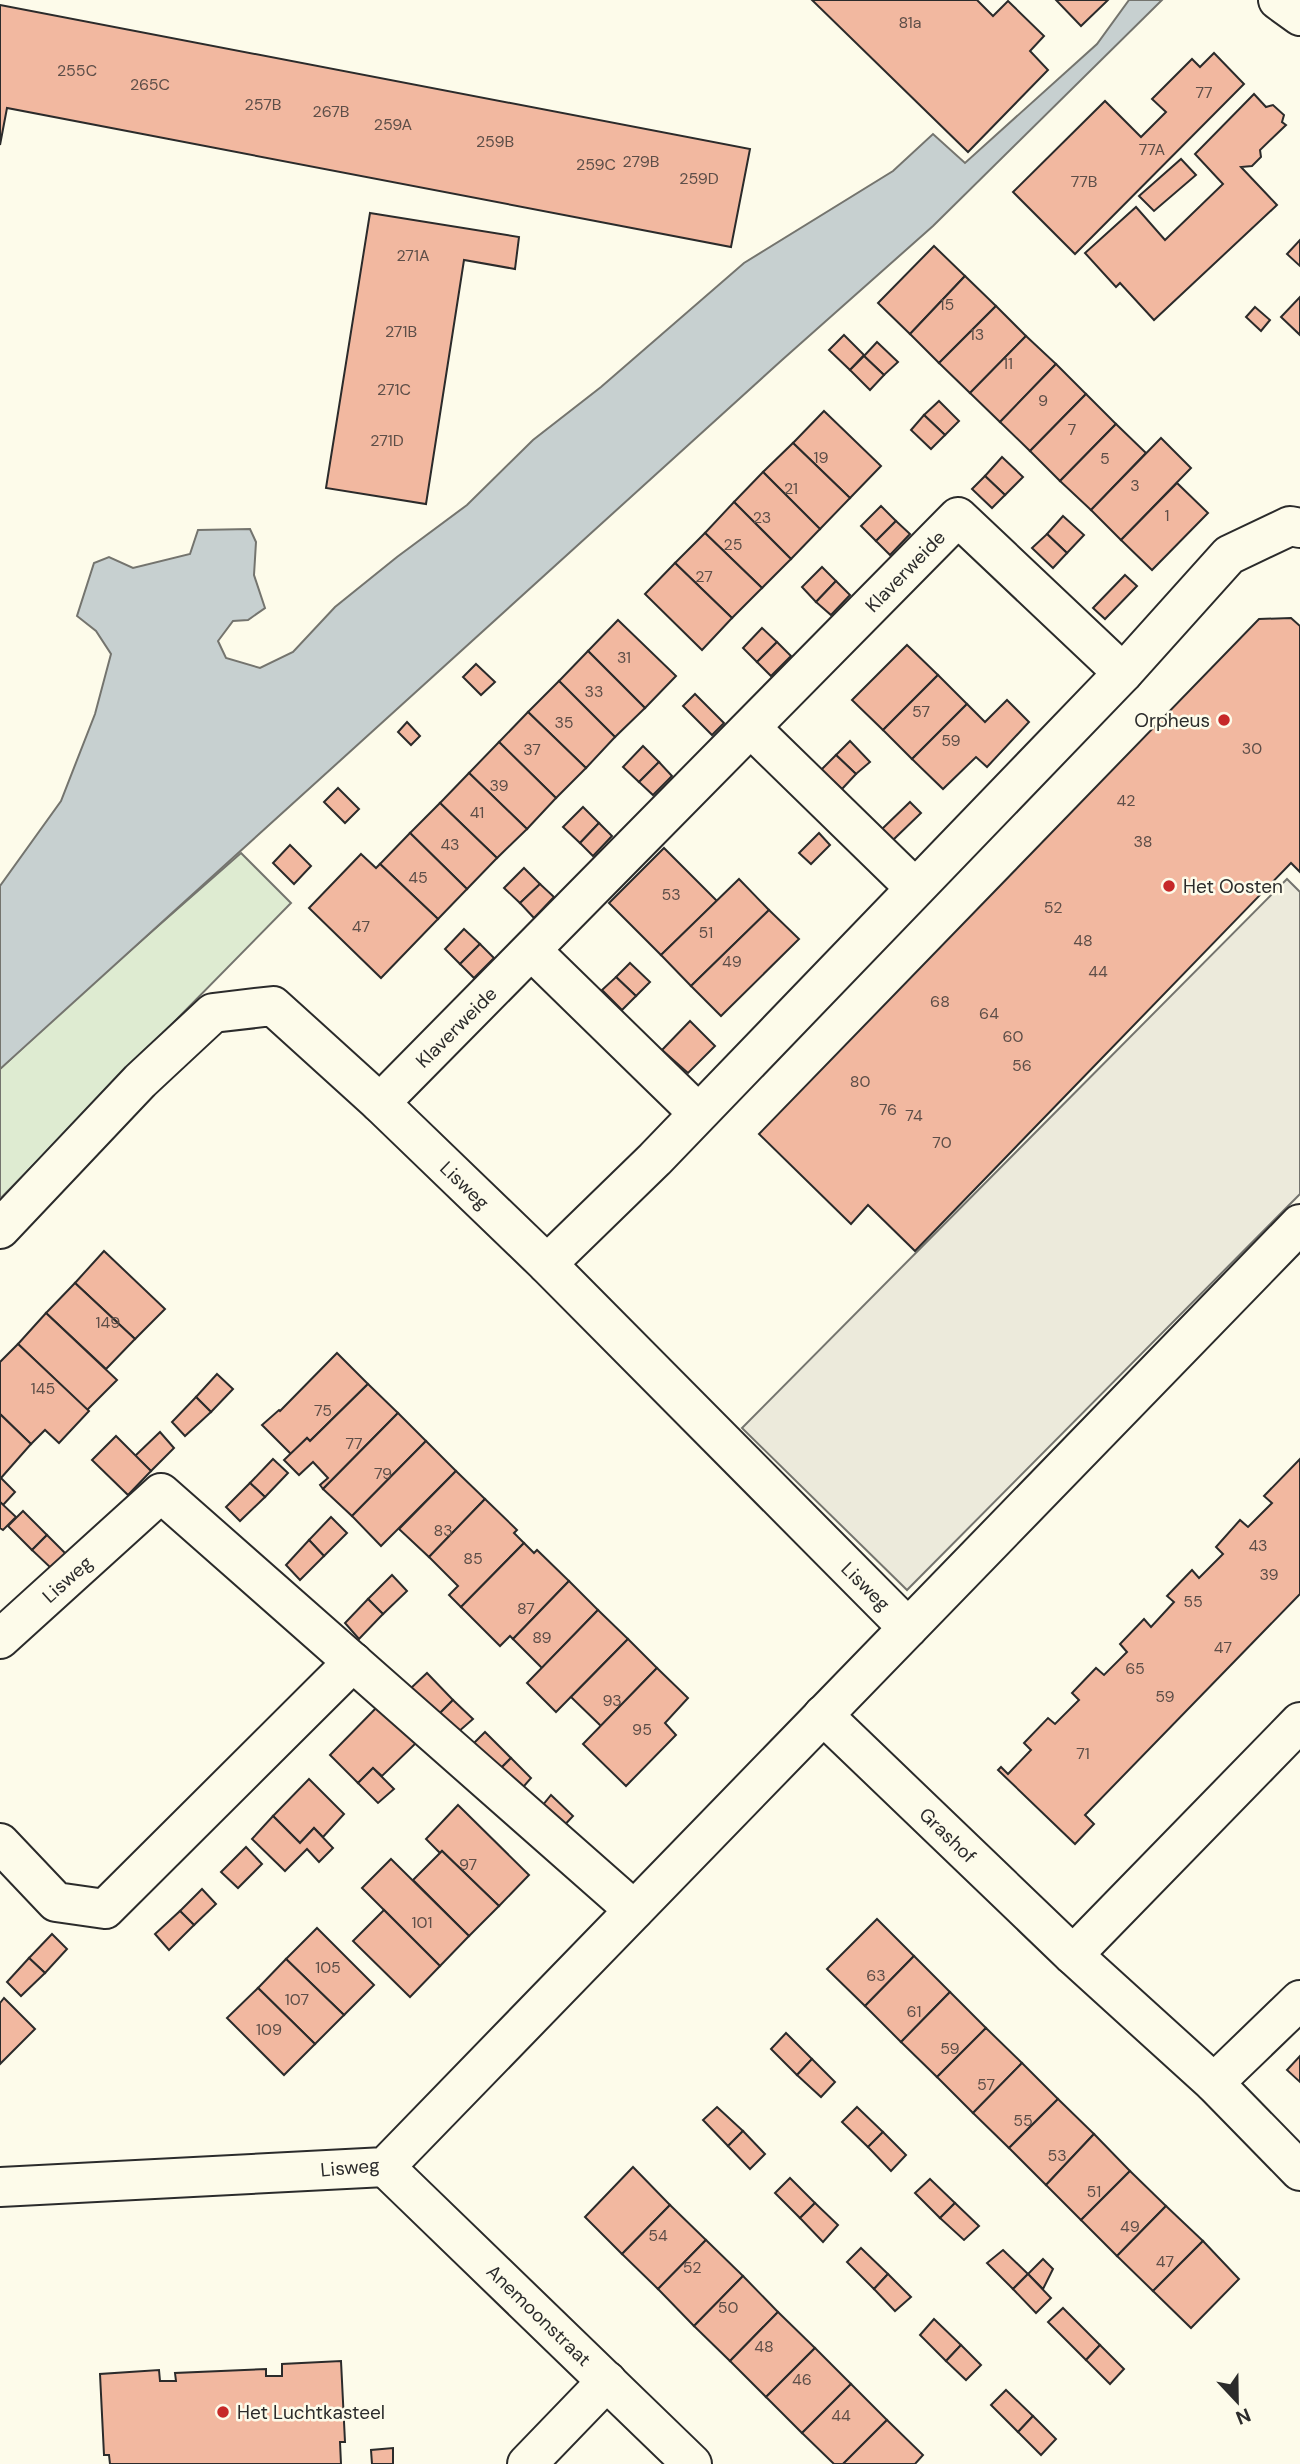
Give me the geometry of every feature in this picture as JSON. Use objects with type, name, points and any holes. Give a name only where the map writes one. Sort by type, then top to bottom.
[{"type":"street","points":[[1278,0],[1300,16]]},
{"type":"street","name":"Klaverweide","points":[[380,1103],[958,517],[1123,673]]},
{"type":"street","points":[[547,1264],[655,1159],[1123,673],[1229,555],[1290,526],[1300,528]]},
{"type":"street","points":[[751,728],[915,888]]},
{"type":"street","points":[[532,951],[698,1113]]},
{"type":"street","name":"Lisweg","points":[[0,1229],[140,1081],[214,1013],[273,1006],[380,1103],[547,1264],[908,1628]]},
{"type":"street","name":"Lisweg","points":[[0,2187],[385,2166],[1300,1224]]},
{"type":"street","name":"Lisweg","points":[[0,1639],[161,1493],[634,1910]]},
{"type":"street","points":[[0,1843],[56,1902],[105,1909],[353,1662]]},
{"type":"street","name":"Grashof","points":[[823,1715],[1073,1955],[1214,2083],[1300,2171]]},
{"type":"street","points":[[1073,1955],[1300,1722]]},
{"type":"street","points":[[1214,2083],[1300,2000]]},
{"type":"street","name":"Anemoonstraat","points":[[385,2166],[692,2464]]},
{"type":"street","points":[[527,2464],[607,2381]]},
{"type":"green space","points":[[241,853],[291,903],[0,1199],[0,1069]]},
{"type":"shaded area","points":[[1129,0],[1162,0],[933,226],[0,1069],[0,886],[61,801],[95,714],[111,654],[96,631],[77,616],[94,563],[109,557],[133,568],[190,554],[198,530],[250,529],[256,542],[254,575],[265,608],[248,620],[233,621],[218,641],[226,658],[260,668],[293,652],[335,607],[467,505],[533,440],[601,387],[744,263],[893,171],[933,134],[965,163],[1097,44]]},
{"type":"shaded area","points":[[1287,879],[1300,892],[1300,1194],[907,1590],[742,1428]]},
{"type":"building","points":[[812,0],[977,0],[993,16],[1008,1],[1044,36],[1030,51],[1048,70],[968,152]]},
{"type":"building","points":[[1056,0],[1108,0],[1081,26]]},
{"type":"building","points":[[0,5],[750,149],[731,247],[7,108],[0,145]]},
{"type":"building","points":[[1214,53],[1244,84],[1075,254],[1013,192],[1105,101],[1141,137],[1166,112],[1152,99],[1192,59],[1200,67]]},
{"type":"building","points":[[1254,94],[1266,107],[1273,105],[1284,115],[1282,122],[1286,125],[1260,150],[1261,157],[1252,166],[1241,167],[1277,205],[1154,320],[1120,283],[1116,287],[1085,253],[1136,207],[1165,240],[1223,184],[1195,154]]},
{"type":"building","points":[[1181,159],[1196,175],[1154,211],[1139,196]]},
{"type":"building","points":[[370,213],[519,237],[515,269],[464,260],[426,504],[326,488]]},
{"type":"building","points":[[1300,240],[1300,266],[1287,254]]},
{"type":"building","points":[[934,246],[965,276],[910,334],[878,303]]},
{"type":"building","points":[[965,276],[996,306],[939,363],[910,334]]},
{"type":"building","points":[[1300,297],[1300,335],[1281,317]]},
{"type":"building","points":[[996,306],[1026,336],[970,393],[939,363]]},
{"type":"building","points":[[1255,307],[1270,320],[1261,331],[1246,317]]},
{"type":"building","points":[[844,335],[864,355],[850,370],[829,350]]},
{"type":"building","points":[[1026,336],[1056,364],[1000,422],[970,393]]},
{"type":"building","points":[[877,342],[898,362],[884,375],[864,356]]},
{"type":"building","points":[[864,356],[884,375],[870,390],[850,370]]},
{"type":"building","points":[[1056,364],[1086,394],[1030,451],[1000,422]]},
{"type":"building","points":[[1086,394],[1116,424],[1060,481],[1030,451]]},
{"type":"building","points":[[939,401],[959,421],[945,435],[924,415]]},
{"type":"building","points":[[824,411],[881,466],[850,498],[793,443]]},
{"type":"building","points":[[924,415],[945,435],[931,449],[911,430]]},
{"type":"building","points":[[1116,424],[1146,453],[1091,510],[1060,481]]},
{"type":"building","points":[[1161,438],[1191,468],[1121,540],[1091,510]]},
{"type":"building","points":[[793,443],[850,498],[820,529],[763,472]]},
{"type":"building","points":[[1002,457],[1023,477],[1005,495],[985,476]]},
{"type":"building","points":[[763,472],[820,529],[791,559],[734,502]]},
{"type":"building","points":[[985,476],[1005,495],[992,508],[972,489]]},
{"type":"building","points":[[1177,483],[1208,513],[1152,570],[1121,540]]},
{"type":"building","points":[[734,502],[791,559],[762,588],[705,533]]},
{"type":"building","points":[[881,506],[896,521],[876,541],[861,526]]},
{"type":"building","points":[[1063,516],[1084,535],[1067,553],[1047,534]]},
{"type":"building","points":[[896,521],[910,534],[890,555],[876,541]]},
{"type":"building","points":[[705,533],[762,588],[732,618],[675,563]]},
{"type":"building","points":[[1047,534],[1067,553],[1053,568],[1032,548]]},
{"type":"building","points":[[675,563],[732,618],[702,650],[645,594]]},
{"type":"building","points":[[822,567],[836,581],[816,602],[802,587]]},
{"type":"building","points":[[1125,575],[1137,586],[1105,619],[1093,608]]},
{"type":"building","points":[[836,581],[850,595],[831,615],[816,602]]},
{"type":"building","points":[[1291,618],[1300,626],[1300,872],[1291,863],[915,1251],[868,1205],[851,1224],[759,1134],[1259,619]]},
{"type":"building","points":[[618,620],[676,676],[645,708],[588,651]]},
{"type":"building","points":[[762,628],[777,642],[757,662],[743,648]]},
{"type":"building","points":[[777,642],[791,656],[771,676],[757,662]]},
{"type":"building","points":[[907,645],[938,675],[883,730],[852,700]]},
{"type":"building","points":[[588,651],[645,708],[615,737],[559,681]]},
{"type":"building","points":[[476,664],[495,682],[481,695],[463,677]]},
{"type":"building","points":[[938,675],[967,704],[912,759],[883,730]]},
{"type":"building","points":[[559,681],[615,737],[586,768],[528,712]]},
{"type":"building","points":[[695,694],[724,723],[712,735],[683,706]]},
{"type":"building","points":[[1007,700],[1029,722],[987,767],[976,757],[943,789],[912,759],[967,704],[985,722]]},
{"type":"building","points":[[528,712],[586,768],[556,798],[499,742]]},
{"type":"building","points":[[407,722],[420,736],[411,745],[398,732]]},
{"type":"building","points":[[850,741],[870,762],[856,774],[836,755]]},
{"type":"building","points":[[499,742],[556,798],[527,829],[469,773]]},
{"type":"building","points":[[643,746],[659,762],[639,782],[623,767]]},
{"type":"building","points":[[836,755],[856,774],[842,789],[821,770]]},
{"type":"building","points":[[659,762],[672,776],[653,795],[639,782]]},
{"type":"building","points":[[469,773],[527,829],[497,858],[440,803]]},
{"type":"building","points":[[338,788],[359,809],[345,823],[324,802]]},
{"type":"building","points":[[910,802],[921,813],[893,840],[882,829]]},
{"type":"building","points":[[440,803],[497,858],[467,889],[410,833]]},
{"type":"building","points":[[583,807],[599,823],[580,843],[563,827]]},
{"type":"building","points":[[599,823],[612,836],[593,856],[580,843]]},
{"type":"building","points":[[410,833],[467,889],[438,919],[380,864]]},
{"type":"building","points":[[819,833],[830,845],[811,864],[799,853]]},
{"type":"building","points":[[290,845],[311,866],[294,884],[273,863]]},
{"type":"building","points":[[664,848],[717,901],[661,955],[609,903]]},
{"type":"building","points":[[361,854],[376,868],[380,864],[438,919],[381,978],[309,908]]},
{"type":"building","points":[[524,868],[540,884],[520,903],[504,888]]},
{"type":"building","points":[[739,879],[769,910],[691,986],[661,955]]},
{"type":"building","points":[[540,884],[554,897],[534,918],[520,903]]},
{"type":"building","points":[[769,910],[799,939],[721,1016],[691,986]]},
{"type":"building","points":[[464,929],[480,944],[460,964],[445,949]]},
{"type":"building","points":[[480,944],[494,958],[474,978],[460,964]]},
{"type":"building","points":[[630,963],[650,982],[636,996],[616,977]]},
{"type":"building","points":[[616,977],[636,996],[622,1010],[602,990]]},
{"type":"building","points":[[690,1021],[715,1046],[688,1073],[662,1050]]},
{"type":"building","points":[[104,1251],[165,1309],[135,1339],[75,1283]]},
{"type":"building","points":[[75,1283],[135,1339],[106,1369],[46,1313]]},
{"type":"building","points":[[46,1313],[117,1380],[87,1410],[18,1344]]},
{"type":"building","points":[[18,1344],[89,1411],[59,1443],[45,1430],[31,1444],[0,1414],[0,1362]]},
{"type":"building","points":[[337,1353],[368,1384],[310,1441],[307,1438],[291,1454],[262,1425],[280,1411]]},
{"type":"building","points":[[217,1374],[233,1389],[211,1412],[196,1397]]},
{"type":"building","points":[[368,1384],[398,1413],[323,1489],[320,1485],[328,1478],[313,1462],[299,1475],[284,1460],[307,1438],[310,1441]]},
{"type":"building","points":[[196,1397],[211,1412],[185,1436],[172,1422]]},
{"type":"building","points":[[398,1413],[426,1441],[352,1516],[323,1489]]},
{"type":"building","points":[[0,1414],[31,1444],[1,1478],[15,1492],[3,1505],[0,1502]]},
{"type":"building","points":[[160,1432],[174,1448],[151,1471],[135,1456]]},
{"type":"building","points":[[116,1436],[151,1471],[128,1495],[92,1460]]},
{"type":"building","points":[[426,1441],[456,1471],[381,1546],[352,1516]]},
{"type":"building","points":[[273,1459],[288,1473],[265,1497],[250,1483]]},
{"type":"building","points":[[1300,1459],[1300,1594],[1085,1815],[1094,1824],[1075,1844],[998,1770],[1001,1767],[1008,1774],[1031,1750],[1024,1743],[1048,1718],[1055,1724],[1079,1700],[1072,1693],[1096,1668],[1104,1675],[1127,1652],[1120,1644],[1144,1619],[1151,1627],[1174,1602],[1167,1596],[1192,1570],[1199,1578],[1223,1554],[1216,1547],[1240,1520],[1248,1527],[1272,1503],[1264,1496]]},
{"type":"building","points":[[456,1471],[485,1499],[429,1557],[399,1529]]},
{"type":"building","points":[[250,1483],[265,1497],[240,1521],[226,1507]]},
{"type":"building","points":[[485,1499],[517,1530],[514,1533],[524,1543],[461,1607],[449,1595],[458,1586],[429,1557]]},
{"type":"building","points":[[0,1502],[16,1517],[3,1530],[0,1528]]},
{"type":"building","points":[[23,1511],[47,1535],[32,1550],[8,1526]]},
{"type":"building","points":[[331,1517],[347,1533],[324,1556],[309,1540]]},
{"type":"building","points":[[47,1535],[68,1556],[53,1570],[32,1550]]},
{"type":"building","points":[[309,1540],[324,1556],[300,1580],[286,1565]]},
{"type":"building","points":[[524,1543],[534,1553],[537,1550],[569,1581],[513,1639],[510,1636],[500,1646],[461,1607]]},
{"type":"building","points":[[392,1575],[407,1591],[383,1614],[368,1599]]},
{"type":"building","points":[[569,1581],[598,1610],[542,1668],[513,1639]]},
{"type":"building","points":[[368,1599],[383,1614],[359,1639],[345,1623]]},
{"type":"building","points":[[598,1610],[628,1639],[556,1712],[527,1683]]},
{"type":"building","points":[[628,1639],[657,1668],[601,1726],[571,1697]]},
{"type":"building","points":[[657,1668],[688,1698],[665,1723],[676,1735],[626,1786],[583,1744]]},
{"type":"building","points":[[427,1673],[453,1700],[438,1715],[411,1688]]},
{"type":"building","points":[[453,1700],[473,1719],[457,1733],[438,1715]]},
{"type":"building","points":[[380,1704],[417,1742],[382,1776],[373,1768],[358,1783],[330,1755]]},
{"type":"building","points":[[485,1732],[511,1758],[497,1772],[471,1746]]},
{"type":"building","points":[[511,1758],[531,1778],[518,1793],[497,1772]]},
{"type":"building","points":[[373,1768],[394,1789],[378,1803],[358,1783]]},
{"type":"building","points":[[309,1779],[344,1814],[323,1837],[314,1828],[300,1843],[273,1816]]},
{"type":"building","points":[[551,1795],[573,1816],[560,1830],[539,1810]]},
{"type":"building","points":[[458,1805],[529,1875],[499,1906],[426,1839]]},
{"type":"building","points":[[273,1816],[300,1843],[314,1828],[333,1848],[319,1862],[307,1849],[285,1871],[252,1839]]},
{"type":"building","points":[[246,1847],[262,1864],[238,1888],[221,1872]]},
{"type":"building","points":[[442,1851],[499,1906],[469,1936],[413,1880]]},
{"type":"building","points":[[391,1859],[469,1936],[440,1966],[362,1888]]},
{"type":"building","points":[[202,1889],[216,1904],[194,1925],[180,1911]]},
{"type":"building","points":[[384,1910],[440,1966],[410,1997],[353,1941]]},
{"type":"building","points":[[180,1911],[194,1925],[169,1950],[155,1934]]},
{"type":"building","points":[[877,1919],[914,1956],[865,2006],[827,1969]]},
{"type":"building","points":[[317,1928],[374,1985],[344,2015],[286,1959]]},
{"type":"building","points":[[52,1934],[67,1949],[45,1973],[29,1958]]},
{"type":"building","points":[[914,1956],[950,1992],[901,2042],[865,2006]]},
{"type":"building","points":[[29,1958],[45,1973],[21,1996],[7,1982]]},
{"type":"building","points":[[286,1959],[344,2015],[315,2044],[258,1988]]},
{"type":"building","points":[[258,1988],[315,2044],[284,2075],[227,2018]]},
{"type":"building","points":[[950,1992],[986,2028],[937,2077],[901,2042]]},
{"type":"building","points":[[4,1998],[35,2029],[0,2064],[0,2003]]},
{"type":"building","points":[[986,2028],[1022,2063],[973,2113],[937,2077]]},
{"type":"building","points":[[786,2033],[812,2059],[797,2075],[771,2049]]},
{"type":"building","points":[[1300,2056],[1300,2082],[1287,2070]]},
{"type":"building","points":[[812,2059],[835,2082],[821,2097],[797,2075]]},
{"type":"building","points":[[1022,2063],[1058,2099],[1009,2148],[973,2113]]},
{"type":"building","points":[[1058,2099],[1094,2134],[1046,2185],[1009,2148]]},
{"type":"building","points":[[717,2107],[743,2131],[728,2146],[703,2120]]},
{"type":"building","points":[[857,2107],[883,2132],[868,2147],[842,2122]]},
{"type":"building","points":[[743,2131],[765,2154],[750,2169],[728,2146]]},
{"type":"building","points":[[883,2132],[906,2155],[891,2171],[868,2147]]},
{"type":"building","points":[[1094,2134],[1130,2171],[1081,2220],[1046,2185]]},
{"type":"building","points":[[633,2167],[670,2205],[622,2254],[585,2217]]},
{"type":"building","points":[[1130,2171],[1166,2206],[1117,2256],[1081,2220]]},
{"type":"building","points":[[790,2178],[815,2203],[800,2218],[775,2193]]},
{"type":"building","points":[[930,2179],[955,2203],[940,2218],[915,2193]]},
{"type":"building","points":[[815,2203],[838,2225],[823,2242],[800,2218]]},
{"type":"building","points":[[955,2203],[979,2226],[964,2240],[940,2218]]},
{"type":"building","points":[[670,2205],[706,2240],[658,2289],[622,2254]]},
{"type":"building","points":[[1166,2206],[1203,2241],[1153,2291],[1117,2256]]},
{"type":"building","points":[[706,2240],[743,2276],[694,2326],[658,2289]]},
{"type":"building","points":[[1203,2241],[1239,2279],[1191,2328],[1153,2291]]},
{"type":"building","points":[[861,2248],[888,2274],[874,2289],[847,2262]]},
{"type":"building","points":[[1003,2250],[1028,2274],[1013,2289],[987,2263]]},
{"type":"building","points":[[1043,2259],[1053,2269],[1043,2289],[1028,2274]]},
{"type":"building","points":[[888,2274],[911,2297],[895,2311],[874,2289]]},
{"type":"building","points":[[1028,2274],[1051,2298],[1036,2313],[1013,2289]]},
{"type":"building","points":[[743,2276],[778,2312],[730,2361],[694,2326]]},
{"type":"building","points":[[1063,2308],[1100,2345],[1086,2360],[1048,2322]]},
{"type":"building","points":[[778,2312],[815,2348],[766,2397],[730,2361]]},
{"type":"building","points":[[934,2319],[961,2345],[946,2361],[920,2335]]},
{"type":"building","points":[[961,2345],[981,2365],[966,2380],[946,2361]]},
{"type":"building","points":[[1100,2345],[1124,2369],[1110,2384],[1086,2360]]},
{"type":"building","points":[[815,2348],[851,2384],[802,2433],[766,2397]]},
{"type":"building","name":"Het Luchtkasteel","points":[[341,2361],[345,2442],[340,2442],[341,2464],[110,2464],[109,2455],[104,2455],[100,2374],[159,2370],[160,2381],[176,2381],[175,2373],[266,2369],[266,2376],[282,2376],[282,2364]]},
{"type":"building","points":[[851,2384],[887,2420],[843,2464],[834,2464],[802,2433]]},
{"type":"building","points":[[1006,2390],[1033,2416],[1018,2432],[991,2405]]},
{"type":"building","points":[[1033,2416],[1056,2439],[1041,2455],[1018,2432]]},
{"type":"building","points":[[887,2420],[923,2455],[915,2464],[843,2464]]},
{"type":"building","points":[[393,2448],[393,2464],[372,2464],[371,2450]]},
{"type":"place","name":"Orpheus","points":[[1224,720]]},
{"type":"place","name":"Het Oosten","points":[[1169,886]]},
{"type":"place","name":"Het Luchtkasteel","points":[[223,2412]]}]
